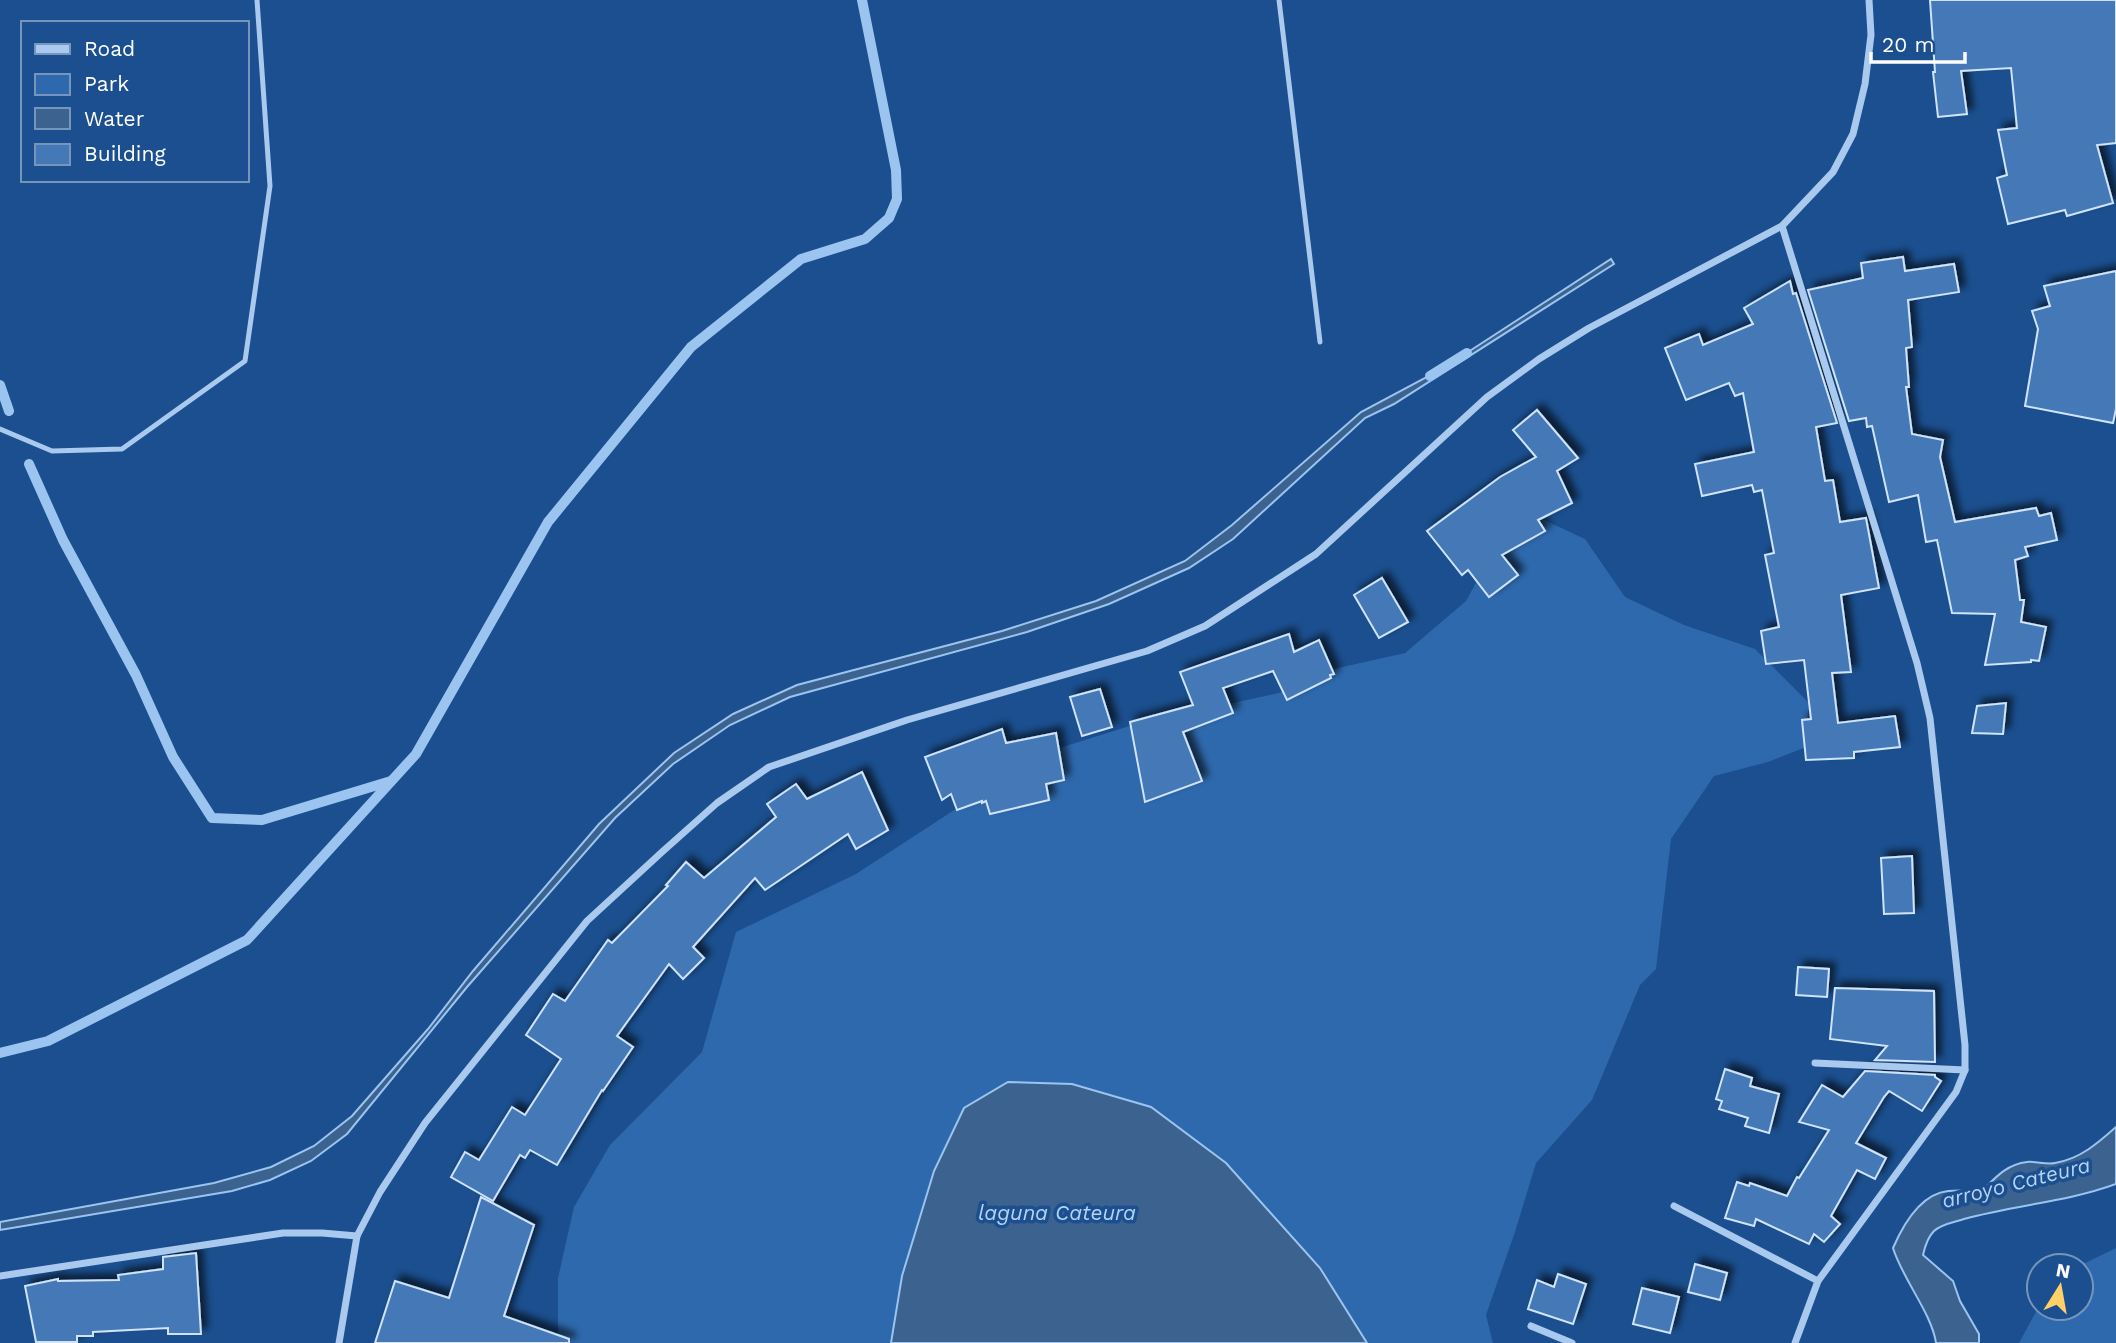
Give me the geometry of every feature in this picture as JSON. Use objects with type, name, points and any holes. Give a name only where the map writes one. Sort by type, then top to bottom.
[{"type":"street","points":[[340,1343],[357,1236],[380,1192],[425,1123],[587,921],[718,803],[769,767],[907,720],[1147,651],[1205,626],[1316,554],[1488,397],[1539,359],[1589,328],[1782,226],[1833,172],[1853,134],[1865,84],[1871,35],[1870,0]]},
{"type":"street","points":[[1782,226],[1917,663],[1930,718],[1965,1045],[1965,1070],[1956,1092],[1818,1281],[1795,1343]]},
{"type":"street","points":[[1815,1063],[1965,1070]]},
{"type":"street","points":[[1674,1206],[1818,1281]]},
{"type":"street","points":[[0,1276],[283,1233],[357,1236]]},
{"type":"street","points":[[1531,1326],[1572,1343]]},
{"type":"lane","points":[[0,429],[52,451],[122,449],[245,361],[270,186],[257,0]]},
{"type":"lane","points":[[1279,0],[1320,342]]},
{"type":"green space","points":[[1544,520],[1585,539],[1625,597],[1684,625],[1755,649],[1809,703],[1806,747],[1768,762],[1714,776],[1671,839],[1656,969],[1640,985],[1592,1100],[1536,1163],[1486,1315],[1493,1343],[1367,1343],[1320,1268],[1072,1084],[1008,1082],[964,1108],[934,1171],[902,1276],[891,1343],[558,1343],[558,1278],[574,1207],[610,1145],[702,1052],[736,932],[856,874],[1053,750],[1133,725],[1279,693],[1338,668],[1405,653],[1466,601],[1505,530]]},
{"type":"green space","points":[[2116,1248],[2116,1343],[2019,1343],[2030,1322],[2095,1322],[2095,1258]]},
{"type":"water","points":[[1611,259],[1614,264],[1394,404],[1365,418],[1233,539],[1189,568],[1109,604],[1027,632],[790,697],[730,725],[673,764],[615,818],[467,987],[347,1134],[311,1161],[270,1180],[232,1191],[0,1230],[0,1222],[214,1183],[271,1167],[314,1146],[352,1116],[599,824],[674,753],[733,714],[797,685],[1002,631],[1096,601],[1185,561],[1232,525],[1361,412],[1442,369]]},
{"type":"water","name":"laguna Cateura","points":[[1008,1082],[1072,1084],[1151,1107],[1226,1163],[1320,1268],[1367,1343],[891,1343],[902,1276],[934,1171],[964,1108]]},
{"type":"water","name":"arroyo Cateura","points":[[2116,1127],[2116,1184],[2079,1195],[1964,1219],[1940,1227],[1932,1233],[1923,1255],[1953,1281],[1960,1301],[1979,1334],[1979,1343],[1936,1343],[1929,1320],[1893,1248],[1914,1212],[1938,1193],[1982,1191],[2002,1172],[2020,1163],[2052,1163],[2073,1158]]},
{"type":"building","points":[[1930,0],[2116,0],[2116,143],[2097,145],[2113,203],[2067,216],[2065,210],[2008,224],[1997,178],[2007,175],[1998,130],[2017,128],[2011,68],[1961,71],[1967,114],[1938,117]]},
{"type":"building","points":[[1903,257],[1905,271],[1954,264],[1959,292],[1908,300],[1912,347],[1906,348],[1909,387],[1906,387],[1912,434],[1943,440],[1940,457],[1955,522],[2036,508],[2039,516],[2051,513],[2057,540],[2025,547],[2028,556],[2015,560],[2020,600],[2024,600],[2021,622],[2046,627],[2039,661],[1985,665],[1995,614],[1952,613],[1937,540],[1926,542],[1918,495],[1889,502],[1872,426],[1867,427],[1866,418],[1849,421],[1808,290],[1863,278],[1861,263]]},
{"type":"building","points":[[2116,271],[2116,409],[2113,423],[2025,406],[2038,329],[2032,311],[2050,306],[2044,286]]},
{"type":"building","points":[[1790,281],[1837,423],[1816,427],[1825,481],[1833,480],[1840,522],[1866,518],[1879,588],[1841,595],[1851,672],[1832,673],[1838,723],[1895,716],[1900,747],[1854,752],[1854,758],[1806,760],[1802,720],[1811,719],[1804,660],[1766,664],[1761,631],[1779,627],[1765,555],[1774,553],[1762,490],[1754,492],[1752,485],[1702,496],[1695,464],[1754,452],[1743,393],[1735,396],[1729,383],[1686,400],[1665,348],[1699,334],[1703,345],[1753,324],[1744,308]]},
{"type":"building","points":[[1537,410],[1578,458],[1557,471],[1572,503],[1538,520],[1545,531],[1502,555],[1518,575],[1489,597],[1468,570],[1462,575],[1427,531],[1500,477],[1536,457],[1513,430]]},
{"type":"building","points":[[1382,578],[1408,622],[1379,638],[1354,595]]},
{"type":"building","points":[[1289,634],[1294,652],[1319,640],[1334,674],[1330,675],[1331,678],[1287,700],[1273,671],[1223,688],[1233,713],[1183,732],[1202,781],[1145,802],[1130,722],[1193,705],[1180,672]]},
{"type":"building","points":[[1100,689],[1112,727],[1082,736],[1070,697]]},
{"type":"building","points":[[2006,703],[2003,734],[1972,733],[1977,706]]},
{"type":"building","points":[[1002,729],[1006,743],[1056,733],[1064,780],[1046,784],[1049,800],[990,814],[986,801],[957,810],[951,794],[942,800],[925,757]]},
{"type":"building","points":[[862,772],[888,830],[856,849],[848,834],[765,890],[755,878],[693,947],[704,958],[683,979],[669,964],[617,1036],[633,1047],[602,1090],[557,1165],[530,1150],[525,1158],[520,1155],[493,1201],[451,1177],[465,1152],[479,1160],[512,1107],[525,1115],[561,1059],[526,1035],[553,994],[565,1001],[608,940],[612,943],[668,886],[666,885],[686,862],[704,878],[776,817],[767,804],[796,784],[807,799]]},
{"type":"building","points":[[1912,856],[1914,913],[1884,914],[1881,858]]},
{"type":"building","points":[[1798,967],[1829,969],[1827,997],[1796,995]]},
{"type":"building","points":[[1835,988],[1934,991],[1935,1062],[1875,1060],[1887,1046],[1830,1039]]},
{"type":"building","points":[[1725,1069],[1752,1078],[1750,1086],[1779,1094],[1769,1133],[1745,1126],[1748,1118],[1719,1109],[1722,1101],[1716,1099]]},
{"type":"building","points":[[1865,1071],[1935,1075],[1941,1081],[1922,1111],[1889,1091],[1884,1097],[1856,1143],[1886,1158],[1875,1179],[1857,1170],[1831,1216],[1840,1224],[1824,1242],[1814,1234],[1809,1244],[1756,1219],[1754,1226],[1725,1218],[1737,1182],[1749,1186],[1750,1183],[1787,1196],[1829,1130],[1799,1122],[1822,1085],[1843,1097]]},
{"type":"building","points":[[481,1197],[534,1225],[504,1316],[569,1339],[569,1343],[375,1343],[395,1281],[449,1298]]},
{"type":"building","points":[[196,1253],[201,1334],[168,1334],[168,1328],[93,1332],[93,1336],[77,1336],[77,1342],[36,1342],[25,1286],[58,1279],[119,1280],[118,1275],[163,1269],[163,1257]]},
{"type":"building","points":[[1695,1264],[1727,1273],[1720,1300],[1688,1292]]},
{"type":"building","points":[[1558,1274],[1586,1284],[1573,1324],[1528,1309],[1537,1280],[1554,1287]]},
{"type":"building","points":[[1642,1288],[1679,1297],[1670,1333],[1633,1324]]},
{"type":"waterway","points":[[0,1053],[48,1041],[247,940],[416,754],[548,522],[691,347],[801,259],[865,239],[889,218],[897,199],[896,170],[862,0]]},
{"type":"waterway","points":[[1430,376],[1467,353]]},
{"type":"waterway","points":[[0,385],[9,411]]},
{"type":"waterway","points":[[29,464],[63,540],[136,675],[173,757],[212,818],[262,820],[391,781]]}]
